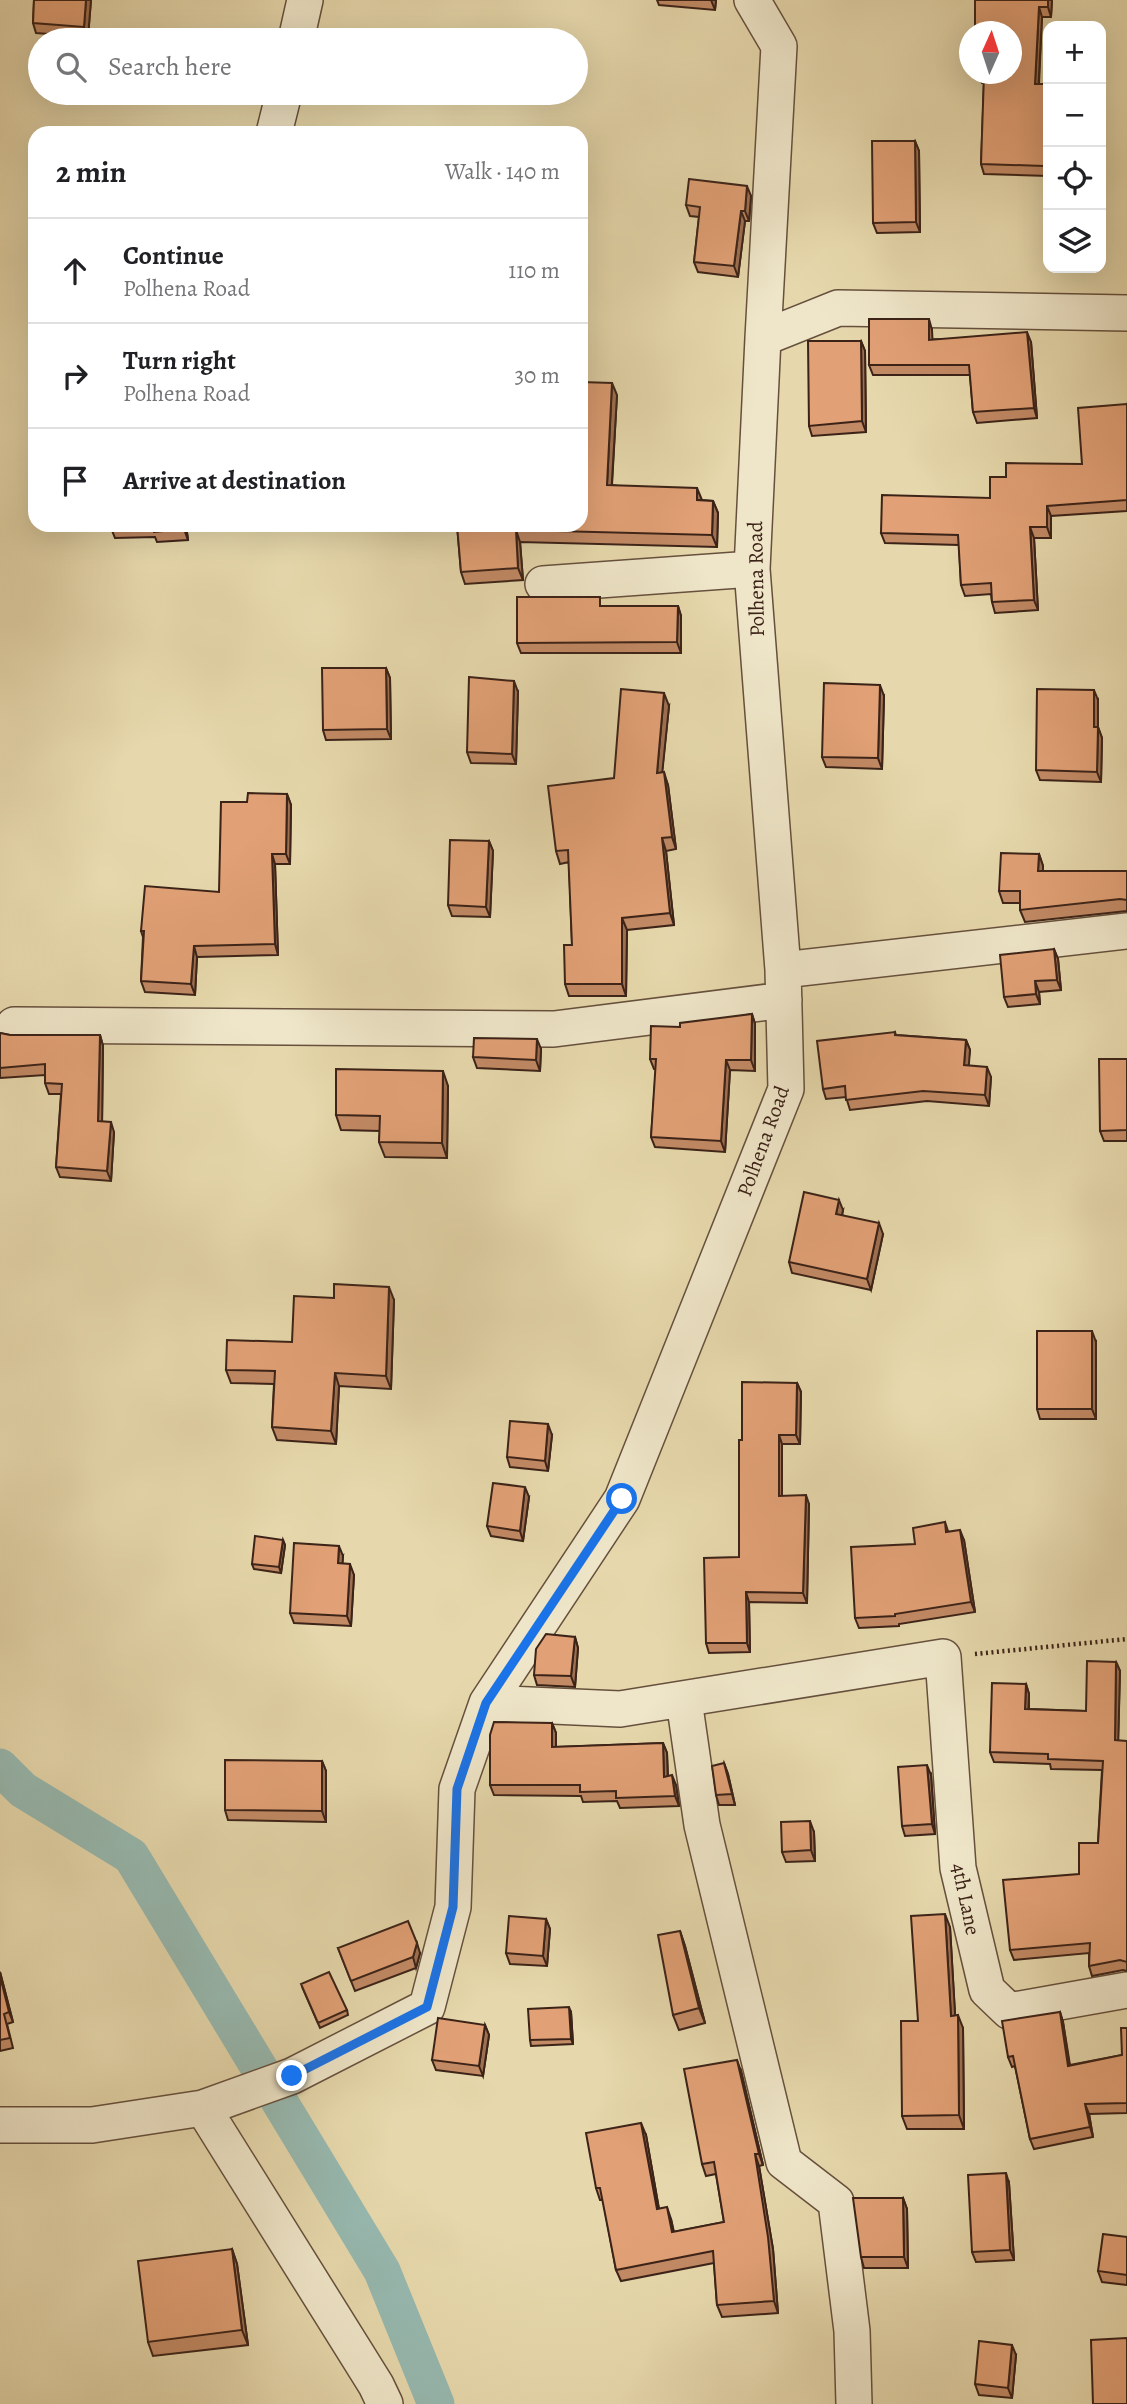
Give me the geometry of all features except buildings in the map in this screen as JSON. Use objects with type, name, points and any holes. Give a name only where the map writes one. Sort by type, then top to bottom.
[{"type":"street","points":[[299,28],[305,0]]},
{"type":"street","name":"Polhena Road","points":[[0,2125],[92,2125],[218,2103],[292,2076],[427,2007],[453,1907],[457,1789],[486,1703],[622,1499],[786,1089],[783,985],[752,569],[779,47],[752,0]]},
{"type":"street","points":[[276,126],[281,105]]},
{"type":"street","points":[[763,338],[838,308],[1127,313]]},
{"type":"street","points":[[543,584],[752,569]]},
{"type":"street","points":[[14,1024],[554,1029],[783,985],[1127,931]]},
{"type":"street","points":[[486,1703],[620,1709],[943,1657]]},
{"type":"street","name":"4th Lane","points":[[943,1657],[958,1868],[987,1990],[1009,2011],[1127,1990]]},
{"type":"street","points":[[684,1700],[702,1825],[784,2162],[836,2202],[852,2331],[854,2404]]},
{"type":"street","points":[[218,2103],[385,2404]]},
{"type":"path","points":[[943,1657],[1127,1639]]},
{"type":"waterway","points":[[0,1767],[23,1790],[131,1856],[382,2271],[436,2404]]},
{"type":"route","points":[[292,2076],[427,2007],[453,1907],[457,1789],[486,1703],[622,1499]]}]
